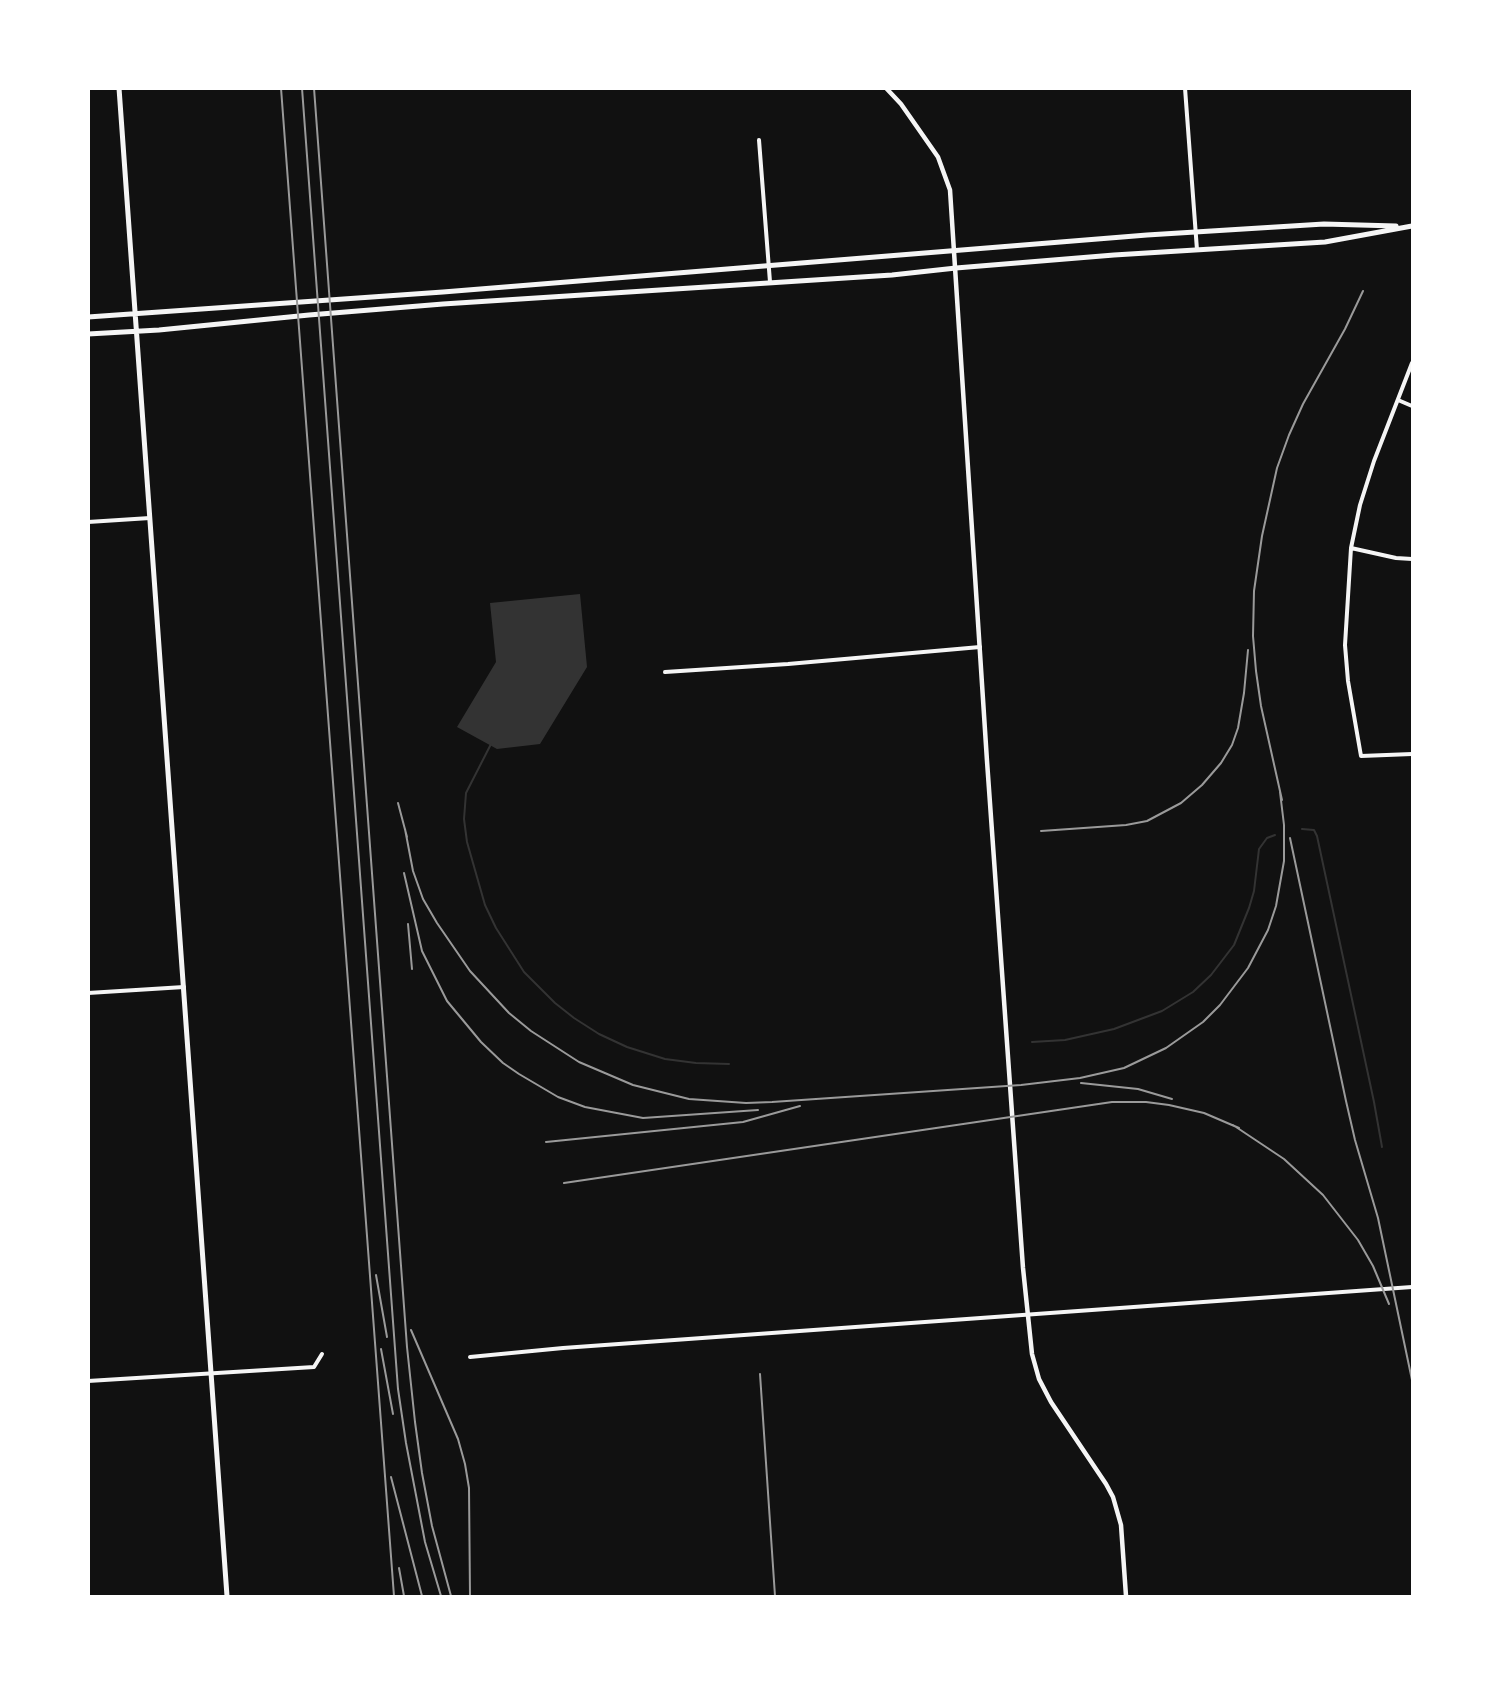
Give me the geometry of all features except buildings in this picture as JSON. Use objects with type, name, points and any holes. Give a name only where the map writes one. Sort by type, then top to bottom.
[{"type":"main road","points":[[119,88],[227,1596]]},
{"type":"main road","points":[[88,317],[156,314],[1196,232],[1324,224],[1403,227]]},
{"type":"main road","points":[[88,334],[137,332],[443,304],[892,275],[956,268],[1325,242],[1413,226]]},
{"type":"street","points":[[886,88],[901,104],[938,157],[950,190],[980,647],[1027,1314],[1032,1354],[1039,1379],[1052,1402],[1113,1497],[1121,1525],[1126,1596]]},
{"type":"street","points":[[1185,88],[1197,250]]},
{"type":"street","points":[[759,140],[770,282]]},
{"type":"street","points":[[1413,363],[1374,461],[1360,505],[1351,548],[1345,645],[1349,690],[1361,756],[1413,754]]},
{"type":"street","points":[[1398,400],[1413,406]]},
{"type":"street","points":[[88,522],[150,518]]},
{"type":"street","points":[[1351,548],[1396,558],[1413,559]]},
{"type":"street","points":[[665,672],[980,647]]},
{"type":"street","points":[[88,993],[184,987]]},
{"type":"street","points":[[470,1357],[563,1348],[1413,1287]]},
{"type":"street","points":[[88,1381],[314,1367],[322,1354]]},
{"type":"shaded area","points":[[580,594],[587,667],[540,744],[497,749],[457,727],[496,662],[490,603]]},
{"type":"waterway","points":[[491,744],[466,793],[464,819],[467,842],[485,905],[496,928],[524,972],[555,1003],[574,1018],[599,1034],[627,1047],[665,1059],[729,1064]]},
{"type":"waterway","points":[[1302,829],[1314,830],[1317,836],[1382,1147]]},
{"type":"waterway","points":[[1032,1042],[1065,1040],[1114,1029],[1162,1011],[1193,992],[1211,975],[1234,945],[1254,891],[1259,849],[1267,838],[1275,835]]},
{"type":"railway","points":[[281,88],[394,1596]]},
{"type":"railway","points":[[302,88],[398,1389],[425,1542],[441,1596]]},
{"type":"railway","points":[[314,88],[407,1347],[422,1473],[432,1526],[451,1596]]},
{"type":"railway","points":[[1282,800],[1261,706],[1253,636],[1254,591],[1262,536],[1277,468],[1289,435],[1363,291]]},
{"type":"railway","points":[[1041,831],[1126,825],[1147,821],[1181,803],[1202,785],[1221,763],[1232,745],[1238,728],[1248,650]]},
{"type":"railway","points":[[405,829],[413,871],[423,899],[437,923],[470,971],[509,1013],[531,1031],[579,1062],[633,1085],[689,1099],[746,1103],[772,1102],[1021,1085],[1080,1078],[1124,1068],[1166,1048],[1203,1022],[1220,1005],[1248,968],[1268,930],[1276,906],[1284,861],[1284,825],[1280,792]]},
{"type":"railway","points":[[398,803],[407,837]]},
{"type":"railway","points":[[1290,838],[1346,1101],[1378,1218],[1412,1380]]},
{"type":"railway","points":[[404,873],[422,951],[447,1001],[481,1042],[503,1063],[519,1074],[558,1097],[585,1107],[643,1118],[758,1110]]},
{"type":"railway","points":[[408,924],[412,969]]},
{"type":"railway","points":[[1081,1083],[1138,1089],[1172,1099]]},
{"type":"railway","points":[[564,1183],[1112,1102],[1169,1105],[1204,1113],[1239,1128]]},
{"type":"railway","points":[[546,1142],[743,1122],[800,1106]]},
{"type":"railway","points":[[1233,1125],[1284,1159],[1323,1195],[1358,1240],[1373,1266],[1389,1304]]},
{"type":"railway","points":[[376,1275],[387,1337]]},
{"type":"railway","points":[[411,1330],[458,1439],[465,1464],[469,1488],[470,1596]]},
{"type":"railway","points":[[381,1349],[393,1414]]},
{"type":"railway","points":[[760,1374],[775,1596]]},
{"type":"railway","points":[[391,1477],[422,1596]]},
{"type":"railway","points":[[399,1568],[404,1596]]}]
